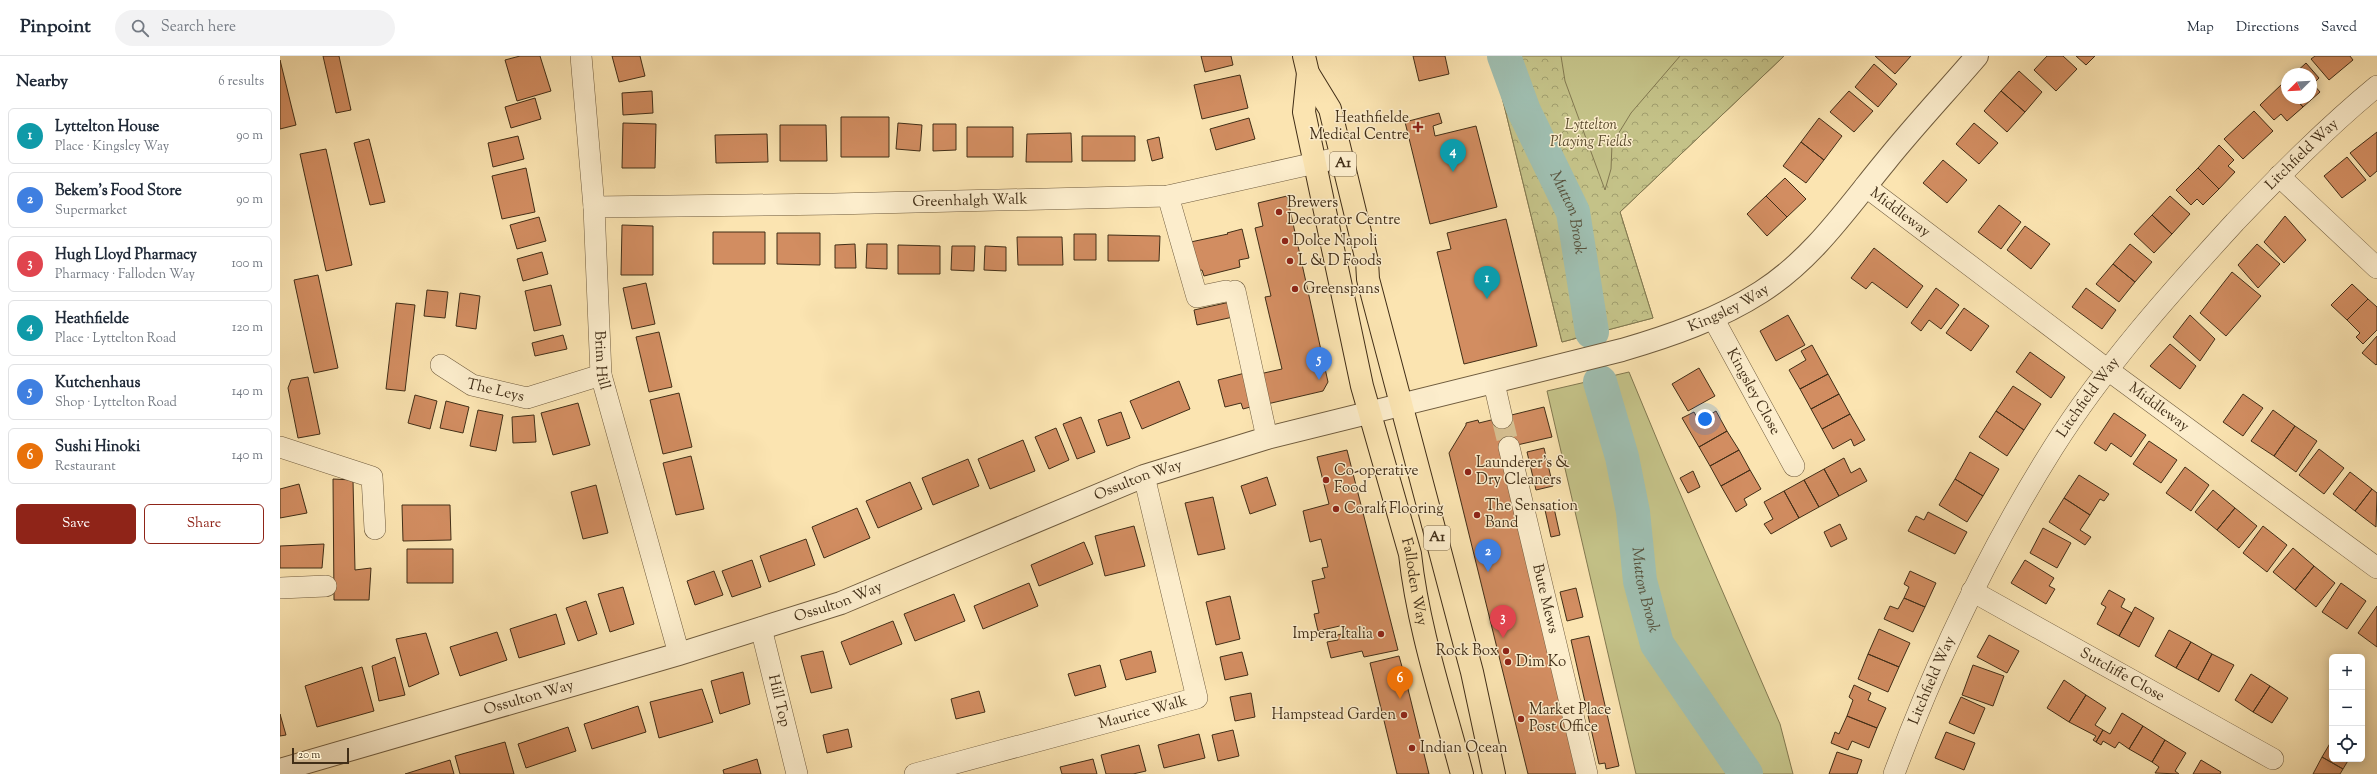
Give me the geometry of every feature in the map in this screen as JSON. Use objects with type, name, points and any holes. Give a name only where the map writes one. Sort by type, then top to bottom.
[{"type":"highway","name":"A1","points":[[1306,64],[1330,109],[1367,261],[1368,279],[1386,409]]},
{"type":"highway","name":"A1","points":[[1306,64],[1304,112],[1362,386],[1386,409]]},
{"type":"highway","name":"Falloden Way","points":[[1386,409],[1414,586],[1462,774]]},
{"type":"highway","name":"Falloden Way","points":[[1386,409],[1472,672],[1494,774]]},
{"type":"street","name":"Brim Hill","points":[[581,56],[594,207],[601,376],[679,654]]},
{"type":"street","name":"Kingsley Way","points":[[1386,409],[1634,347],[1713,318],[1761,292],[1796,266],[1819,243],[1865,186],[1978,56]]},
{"type":"street","name":"Litchfield Way","points":[[1894,774],[1910,730],[1972,591],[2053,448],[2108,370],[2189,272],[2279,176],[2377,86]]},
{"type":"street","name":"Greenhalgh Walk","points":[[594,207],[834,204],[1168,196],[1342,157]]},
{"type":"street","points":[[2279,176],[2377,268]]},
{"type":"street","name":"Middleway","points":[[1865,186],[2108,370],[2377,568]]},
{"type":"street","points":[[1168,196],[1197,297],[1231,291],[1267,438]]},
{"type":"street","name":"Kingsley Close","points":[[1713,318],[1794,466]]},
{"type":"street","name":"The Leys","points":[[441,365],[472,385],[527,398],[601,376]]},
{"type":"street","points":[[1494,383],[1502,418]]},
{"type":"street","name":"Ossulton Way","points":[[280,770],[679,654],[841,603],[1144,476],[1267,438],[1386,409]]},
{"type":"street","points":[[280,447],[372,477],[375,529]]},
{"type":"street","name":"Bute Mews","points":[[1509,447],[1587,774]]},
{"type":"street","name":"Maurice Walk","points":[[915,774],[1197,698],[1144,476]]},
{"type":"street","points":[[280,588],[326,586]]},
{"type":"street","name":"Sutcliffe Close","points":[[1972,591],[2273,759]]},
{"type":"street","name":"Hill Top","points":[[761,628],[797,774]]},
{"type":"green space","name":"Lyttelton Playing Fields","points":[[1492,56],[1784,56],[1620,212],[1653,318],[1562,342]]},
{"type":"green space","name":"Lyttelton Playing Fields","points":[[1492,56],[1561,56],[1565,81],[1605,190],[1611,169],[1612,144],[1631,113],[1680,56],[1784,56],[1620,212],[1653,318],[1562,342]]},
{"type":"green space","points":[[1629,372],[1780,724],[1793,774],[1636,774],[1547,391]]},
{"type":"building","points":[[323,56],[339,56],[351,110],[336,113]]},
{"type":"building","points":[[520,56],[540,56],[551,91],[517,101],[505,60]]},
{"type":"building","points":[[612,56],[640,56],[645,76],[619,82]]},
{"type":"building","points":[[1201,56],[1231,56],[1233,65],[1205,72]]},
{"type":"building","points":[[1413,56],[1445,56],[1449,74],[1419,81]]},
{"type":"building","points":[[1875,56],[1911,56],[1895,74]]},
{"type":"building","points":[[2047,56],[2063,56],[2077,69],[2056,91],[2034,70]]},
{"type":"building","points":[[2076,56],[2095,56],[2086,65]]},
{"type":"building","points":[[2315,56],[2350,56],[2353,60],[2329,80],[2311,59]]},
{"type":"building","points":[[280,60],[296,125],[280,129]]},
{"type":"building","points":[[2306,63],[2310,68],[2301,68]]},
{"type":"building","points":[[1874,64],[1897,84],[1878,107],[1855,87]]},
{"type":"building","points":[[2019,71],[2042,92],[2025,112],[2001,91]]},
{"type":"building","points":[[1240,75],[1248,108],[1202,119],[1194,85]]},
{"type":"building","points":[[2281,85],[2281,104],[2300,104],[2303,107],[2287,121],[2281,114],[2274,120],[2260,105]]},
{"type":"building","points":[[652,91],[653,113],[623,115],[622,93]]},
{"type":"building","points":[[1849,91],[1873,111],[1854,132],[1830,112]]},
{"type":"building","points":[[2001,91],[2025,112],[2007,132],[1984,111]]},
{"type":"building","points":[[535,98],[541,119],[511,128],[505,107]]},
{"type":"building","points":[[2254,111],[2273,131],[2243,159],[2224,139]]},
{"type":"building","points":[[1439,113],[1442,123],[1433,126],[1435,136],[1476,126],[1497,207],[1430,224],[1405,122]]},
{"type":"building","points":[[841,117],[889,117],[889,157],[841,157]]},
{"type":"building","points":[[1249,118],[1255,139],[1216,150],[1210,129]]},
{"type":"building","points":[[1819,118],[1842,136],[1824,160],[1801,142]]},
{"type":"building","points":[[623,123],[656,124],[655,168],[622,168]]},
{"type":"building","points":[[898,123],[922,125],[920,151],[896,149]]},
{"type":"building","points":[[1974,123],[1998,143],[1979,164],[1956,144]]},
{"type":"building","points":[[933,124],[956,124],[956,150],[933,151]]},
{"type":"building","points":[[780,125],[826,125],[827,161],[780,161]]},
{"type":"building","points":[[967,127],[1013,127],[1013,157],[967,157]]},
{"type":"building","points":[[2377,132],[2377,171],[2370,177],[2350,153]]},
{"type":"building","points":[[1071,133],[1072,162],[1026,162],[1027,134]]},
{"type":"building","points":[[767,134],[768,162],[716,163],[715,135]]},
{"type":"building","points":[[518,136],[524,159],[493,167],[488,143]]},
{"type":"building","points":[[1082,136],[1135,136],[1135,161],[1082,161]]},
{"type":"building","points":[[1159,137],[1163,158],[1152,161],[1147,140]]},
{"type":"building","points":[[369,139],[385,202],[370,205],[354,143]]},
{"type":"building","points":[[1801,142],[1824,160],[1806,183],[1783,166]]},
{"type":"building","points":[[2219,145],[2234,160],[2228,166],[2235,172],[2219,189],[2198,168]]},
{"type":"building","points":[[326,149],[352,265],[326,271],[300,154]]},
{"type":"building","points":[[2347,157],[2366,180],[2342,198],[2324,176]]},
{"type":"building","points":[[1943,160],[1967,180],[1947,203],[1923,183]]},
{"type":"building","points":[[526,168],[535,212],[502,219],[492,176]]},
{"type":"building","points":[[2198,168],[2219,189],[2203,205],[2197,199],[2191,205],[2176,190]]},
{"type":"building","points":[[1785,178],[1806,199],[1787,217],[1766,196]]},
{"type":"building","points":[[1287,196],[1328,382],[1323,391],[1263,405],[1255,375],[1282,369],[1265,297],[1271,296],[1255,228],[1263,226],[1258,203]]},
{"type":"building","points":[[1766,196],[1787,217],[1767,236],[1747,214]]},
{"type":"building","points":[[2170,196],[2190,214],[2172,234],[2152,215]]},
{"type":"building","points":[[1999,205],[2021,222],[2001,249],[1978,232]]},
{"type":"building","points":[[2152,215],[2172,234],[2154,253],[2134,234]]},
{"type":"building","points":[[2285,216],[2306,240],[2284,263],[2264,242]]},
{"type":"building","points":[[539,217],[546,241],[517,249],[510,225]]},
{"type":"building","points":[[1506,219],[1537,346],[1464,364],[1437,252],[1451,249],[1447,233]]},
{"type":"building","points":[[622,225],[653,226],[653,275],[621,275]]},
{"type":"building","points":[[2025,226],[2050,244],[2031,269],[2007,250]]},
{"type":"building","points":[[1242,229],[1249,258],[1239,260],[1240,267],[1204,276],[1202,270],[1193,272],[1186,243],[1228,234],[1227,233]]},
{"type":"building","points":[[713,232],[765,232],[765,264],[713,264]]},
{"type":"building","points":[[777,233],[820,233],[820,265],[777,264]]},
{"type":"building","points":[[1074,234],[1096,234],[1096,260],[1074,260]]},
{"type":"building","points":[[1108,235],[1160,236],[1159,261],[1108,261]]},
{"type":"building","points":[[1017,237],[1062,237],[1063,265],[1018,265]]},
{"type":"building","points":[[855,244],[856,268],[835,268],[835,245]]},
{"type":"building","points":[[867,244],[887,244],[887,269],[866,268]]},
{"type":"building","points":[[2130,244],[2152,262],[2135,282],[2113,264]]},
{"type":"building","points":[[2257,244],[2280,264],[2258,288],[2238,265]]},
{"type":"building","points":[[898,245],[940,246],[940,274],[898,274]]},
{"type":"building","points":[[952,246],[975,246],[974,271],[951,270]]},
{"type":"building","points":[[985,246],[1006,247],[1006,271],[984,270]]},
{"type":"building","points":[[1874,248],[1923,286],[1907,308],[1872,282],[1866,289],[1851,278]]},
{"type":"building","points":[[542,252],[548,274],[523,281],[517,259]]},
{"type":"building","points":[[2113,264],[2135,282],[2119,302],[2096,284]]},
{"type":"building","points":[[2232,272],[2261,296],[2226,336],[2200,313]]},
{"type":"building","points":[[318,275],[338,368],[314,373],[294,280]]},
{"type":"building","points":[[646,283],[655,324],[632,329],[623,288]]},
{"type":"building","points":[[2352,284],[2368,299],[2347,320],[2331,305]]},
{"type":"building","points":[[551,285],[561,325],[534,331],[525,291]]},
{"type":"building","points":[[1936,288],[1959,305],[1941,329],[1929,320],[1921,331],[1911,323]]},
{"type":"building","points":[[2086,288],[2116,310],[2102,329],[2072,307]]},
{"type":"building","points":[[427,290],[448,292],[445,318],[424,316]]},
{"type":"building","points":[[460,293],[480,296],[476,329],[456,326]]},
{"type":"building","points":[[2368,299],[2377,307],[2377,330],[2363,344],[2356,337],[2360,333],[2347,320]]},
{"type":"building","points":[[1230,302],[1233,317],[1197,325],[1194,310]]},
{"type":"building","points":[[396,303],[415,305],[405,391],[386,389]]},
{"type":"building","points":[[1964,308],[1989,326],[1971,351],[1946,333]]},
{"type":"building","points":[[1788,315],[1805,345],[1776,361],[1760,331]]},
{"type":"building","points":[[2190,315],[2215,339],[2200,361],[2173,337]]},
{"type":"building","points":[[659,332],[672,387],[649,392],[636,337]]},
{"type":"building","points":[[563,335],[567,349],[535,356],[532,343]]},
{"type":"building","points":[[2377,336],[2377,364],[2376,365],[2362,353]]},
{"type":"building","points":[[2170,344],[2196,366],[2180,389],[2150,366]]},
{"type":"building","points":[[1812,345],[1828,374],[1800,389],[1789,370],[1806,360],[1801,351]]},
{"type":"building","points":[[2030,352],[2065,377],[2051,398],[2016,372]]},
{"type":"building","points":[[1699,368],[1715,396],[1688,411],[1672,384]]},
{"type":"building","points":[[1245,373],[1254,406],[1243,409],[1241,403],[1225,407],[1218,380]]},
{"type":"building","points":[[1828,374],[1839,394],[1811,409],[1800,389]]},
{"type":"building","points":[[308,377],[320,434],[298,438],[288,388],[291,380]]},
{"type":"building","points":[[1179,381],[1190,409],[1142,429],[1130,401]]},
{"type":"building","points":[[2013,386],[2041,404],[2024,430],[1996,411]]},
{"type":"building","points":[[679,393],[692,447],[663,454],[650,400]]},
{"type":"building","points":[[1839,394],[1850,414],[1822,429],[1811,409]]},
{"type":"building","points":[[2243,394],[2263,408],[2243,436],[2223,422]]},
{"type":"building","points":[[415,395],[437,401],[430,429],[408,423]]},
{"type":"building","points":[[446,401],[469,407],[463,433],[440,428]]},
{"type":"building","points":[[578,403],[590,445],[553,455],[541,413]]},
{"type":"building","points":[[1544,407],[1552,437],[1504,448],[1582,774],[1528,774],[1449,453],[1466,423],[1478,420],[1479,423]]},
{"type":"building","points":[[478,410],[503,415],[496,451],[470,446]]},
{"type":"building","points":[[2273,410],[2295,426],[2274,456],[2251,441]]},
{"type":"building","points":[[1716,411],[1727,431],[1699,447],[1682,418],[1694,412],[1699,421]]},
{"type":"building","points":[[1996,411],[2024,430],[2007,456],[1979,437]]},
{"type":"building","points":[[1121,412],[1130,438],[1107,446],[1098,420]]},
{"type":"building","points":[[2114,413],[2146,435],[2131,457],[2111,443],[2106,451],[2094,443]]},
{"type":"building","points":[[1850,414],[1865,440],[1854,446],[1851,439],[1833,449],[1822,429]]},
{"type":"building","points":[[534,415],[536,442],[513,443],[512,417]]},
{"type":"building","points":[[1081,417],[1095,452],[1077,459],[1063,424]]},
{"type":"building","points":[[2295,426],[2317,441],[2296,472],[2274,456]]},
{"type":"building","points":[[1056,428],[1069,460],[1049,469],[1035,437]]},
{"type":"building","points":[[1727,431],[1739,450],[1710,466],[1699,447]]},
{"type":"building","points":[[1023,440],[1035,471],[990,489],[978,459]]},
{"type":"building","points":[[2149,441],[2177,460],[2161,483],[2133,464]]},
{"type":"building","points":[[1544,448],[1553,486],[1536,490],[1527,452]]},
{"type":"building","points":[[2319,449],[2344,468],[2324,494],[2299,475]]},
{"type":"building","points":[[1347,450],[1398,650],[1364,657],[1362,651],[1331,658],[1327,642],[1338,640],[1337,635],[1346,633],[1344,625],[1318,631],[1314,614],[1319,613],[1312,581],[1325,578],[1322,568],[1328,567],[1321,539],[1310,542],[1303,511],[1329,504],[1317,457]]},
{"type":"building","points":[[1739,450],[1750,470],[1721,486],[1710,466]]},
{"type":"building","points":[[1970,452],[1999,469],[1983,496],[1955,479]]},
{"type":"building","points":[[691,456],[704,509],[676,515],[663,463]]},
{"type":"building","points":[[1844,458],[1851,473],[1860,468],[1867,481],[1839,496],[1824,469]]},
{"type":"building","points":[[968,459],[979,486],[933,505],[922,478]]},
{"type":"building","points":[[2185,467],[2209,485],[2191,511],[2166,493]]},
{"type":"building","points":[[1824,469],[1839,496],[1819,507],[1804,480]]},
{"type":"building","points":[[1750,470],[1761,489],[1744,499],[1747,505],[1736,512],[1721,486]]},
{"type":"building","points":[[1693,471],[1700,487],[1688,493],[1680,478]]},
{"type":"building","points":[[2350,472],[2372,489],[2355,511],[2333,494]]},
{"type":"building","points":[[2079,475],[2109,494],[2104,501],[2100,499],[2090,515],[2064,498]]},
{"type":"building","points":[[1267,477],[1276,505],[1250,514],[1241,486]]},
{"type":"building","points":[[333,479],[353,480],[355,570],[371,568],[369,600],[334,600]]},
{"type":"building","points":[[1955,479],[1983,496],[1967,522],[1939,505]]},
{"type":"building","points":[[1804,480],[1819,507],[1799,518],[1784,491]]},
{"type":"building","points":[[910,482],[922,509],[878,528],[866,501]]},
{"type":"building","points":[[299,484],[307,513],[280,518],[280,489]]},
{"type":"building","points":[[596,485],[608,533],[583,539],[571,492]]},
{"type":"building","points":[[2372,489],[2377,493],[2376,527],[2355,511]]},
{"type":"building","points":[[2213,490],[2235,508],[2217,530],[2195,512]]},
{"type":"building","points":[[1784,491],[1799,518],[1771,534],[1764,524],[1773,519],[1764,502]]},
{"type":"building","points":[[1213,497],[1225,549],[1198,555],[1185,503]]},
{"type":"building","points":[[2064,498],[2090,515],[2080,530],[2091,537],[2085,545],[2049,522]]},
{"type":"building","points":[[402,505],[450,505],[451,540],[403,541]]},
{"type":"building","points":[[857,508],[870,538],[824,558],[812,527]]},
{"type":"building","points":[[1554,508],[1560,535],[1551,537],[1545,510]]},
{"type":"building","points":[[2235,508],[2257,526],[2239,548],[2217,530]]},
{"type":"building","points":[[1928,512],[1967,532],[1955,554],[1908,531],[1916,516],[1924,520]]},
{"type":"building","points":[[1840,524],[1847,539],[1831,547],[1824,532]]},
{"type":"building","points":[[1134,526],[1145,566],[1105,576],[1095,536]]},
{"type":"building","points":[[2263,526],[2287,545],[2267,572],[2243,553]]},
{"type":"building","points":[[2043,528],[2071,543],[2057,568],[2030,553]]},
{"type":"building","points":[[806,539],[815,565],[769,582],[760,556]]},
{"type":"building","points":[[1084,542],[1093,564],[1039,586],[1031,565]]},
{"type":"building","points":[[324,544],[322,568],[280,568],[280,546]]},
{"type":"building","points":[[2293,548],[2314,566],[2295,590],[2273,572]]},
{"type":"building","points":[[407,549],[453,549],[453,583],[407,583]]},
{"type":"building","points":[[752,560],[761,587],[732,597],[722,571]]},
{"type":"building","points":[[2025,560],[2054,578],[2049,586],[2055,589],[2046,604],[2011,583]]},
{"type":"building","points":[[2314,566],[2335,583],[2316,607],[2295,590]]},
{"type":"building","points":[[714,571],[723,595],[695,605],[687,581]]},
{"type":"building","points":[[1910,571],[1936,583],[1925,607],[1904,598],[1909,587],[1904,584]]},
{"type":"building","points":[[1029,583],[1038,606],[983,629],[974,606]]},
{"type":"building","points":[[2341,583],[2366,601],[2347,629],[2322,612]]},
{"type":"building","points":[[623,587],[634,624],[610,632],[598,594]]},
{"type":"building","points":[[1576,588],[1583,617],[1567,621],[1560,592]]},
{"type":"building","points":[[2109,590],[2125,599],[2121,607],[2132,613],[2119,636],[2097,624],[2106,607],[2101,604]]},
{"type":"building","points":[[954,594],[965,621],[915,641],[904,614]]},
{"type":"building","points":[[1230,596],[1240,639],[1216,645],[1206,602]]},
{"type":"building","points":[[1904,598],[1925,607],[1913,632],[1884,619],[1890,606],[1898,609]]},
{"type":"building","points":[[586,601],[597,634],[578,641],[566,608]]},
{"type":"building","points":[[2377,606],[2377,647],[2358,633]]},
{"type":"building","points":[[2135,607],[2154,618],[2139,647],[2119,636]]},
{"type":"building","points":[[556,614],[565,644],[519,658],[510,629]]},
{"type":"building","points":[[893,621],[902,644],[850,665],[841,642]]},
{"type":"building","points":[[1879,629],[1910,643],[1899,667],[1868,654]]},
{"type":"building","points":[[2169,630],[2191,642],[2176,668],[2155,656]]},
{"type":"building","points":[[497,632],[507,660],[460,676],[450,647]]},
{"type":"building","points":[[426,633],[439,674],[409,687],[396,639]]},
{"type":"building","points":[[1989,635],[2019,651],[2007,673],[1977,657]]},
{"type":"building","points":[[1589,636],[1619,766],[1606,769],[1605,763],[1599,764],[1571,640]]},
{"type":"building","points":[[2191,642],[2212,654],[2198,680],[2176,668]]},
{"type":"building","points":[[823,651],[832,688],[811,693],[801,656]]},
{"type":"building","points":[[1151,651],[1156,672],[1126,680],[1120,660]]},
{"type":"building","points":[[1242,652],[1248,675],[1225,680],[1220,657]]},
{"type":"building","points":[[1868,654],[1899,667],[1888,692],[1858,679]]},
{"type":"building","points":[[2212,654],[2234,665],[2219,692],[2198,680]]},
{"type":"building","points":[[1399,656],[1429,774],[1397,774],[1370,663]]},
{"type":"building","points":[[395,657],[405,695],[379,701],[372,666]]},
{"type":"building","points":[[1100,665],[1106,687],[1075,696],[1068,674]]},
{"type":"building","points":[[1973,665],[2004,676],[1993,706],[1962,695]]},
{"type":"building","points":[[362,667],[374,711],[317,727],[305,686]]},
{"type":"building","points":[[743,672],[750,704],[720,714],[711,681]]},
{"type":"building","points":[[2251,674],[2270,686],[2253,712],[2235,700]]},
{"type":"building","points":[[2064,680],[2086,695],[2069,722],[2047,708]]},
{"type":"building","points":[[1854,685],[1871,693],[1868,700],[1886,708],[1877,728],[1847,716],[1853,700],[1849,697]]},
{"type":"building","points":[[2270,686],[2288,698],[2272,723],[2253,712]]},
{"type":"building","points":[[702,689],[713,722],[659,738],[650,702]]},
{"type":"building","points":[[979,691],[985,712],[956,719],[951,699]]},
{"type":"building","points":[[1251,693],[1255,717],[1235,721],[1230,697]]},
{"type":"building","points":[[2086,695],[2106,708],[2095,725],[2103,730],[2096,742],[2093,740],[2096,736],[2069,722]]},
{"type":"building","points":[[1961,697],[1985,708],[1974,734],[1949,723]]},
{"type":"building","points":[[638,706],[646,732],[592,749],[584,724]]},
{"type":"building","points":[[2122,713],[2143,726],[2129,749],[2119,742],[2115,748],[2103,741],[2101,745],[2096,742],[2103,730],[2110,734]]},
{"type":"building","points":[[280,714],[286,735],[280,736]]},
{"type":"building","points":[[1847,716],[1877,728],[1869,748],[1852,741],[1848,750],[1831,743],[1835,732],[1839,734]]},
{"type":"building","points":[[2143,726],[2165,740],[2152,762],[2129,749]]},
{"type":"building","points":[[568,727],[576,751],[526,768],[518,744]]},
{"type":"building","points":[[848,729],[852,747],[827,753],[823,735]]},
{"type":"building","points":[[1233,730],[1239,756],[1218,761],[1212,735]]},
{"type":"building","points":[[1946,732],[1975,743],[1964,770],[1935,758]]},
{"type":"building","points":[[1199,734],[1205,758],[1164,768],[1158,745]]},
{"type":"building","points":[[2165,740],[2186,753],[2175,771],[2179,774],[2155,773],[2159,767],[2152,762]]},
{"type":"building","points":[[505,742],[514,774],[460,774],[455,756]]},
{"type":"building","points":[[1139,745],[1146,771],[1133,774],[1106,774],[1101,755]]},
{"type":"building","points":[[2329,745],[2329,761],[2322,757]]},
{"type":"building","points":[[1837,752],[1862,760],[1857,774],[1829,774]]},
{"type":"building","points":[[2322,757],[2343,769],[2340,774],[2313,774]]},
{"type":"building","points":[[757,759],[761,774],[724,774],[723,770]]},
{"type":"building","points":[[1093,759],[1097,774],[1062,774],[1060,767]]},
{"type":"building","points":[[450,760],[454,774],[405,774]]},
{"type":"building","points":[[2201,760],[2221,772],[2220,774],[2193,774]]},
{"type":"building","points":[[2331,762],[2347,762],[2343,769]]},
{"type":"waterway","name":"Mutton Brook","points":[[1504,56],[1524,111],[1573,212],[1592,332]]},
{"type":"waterway","name":"Mutton Brook","points":[[1600,382],[1622,457],[1633,512],[1640,581],[1657,644],[1746,774]]},
{"type":"tunnel","points":[[1502,418],[1509,447]]},
{"type":"place","name":"Heathfielde Medical Centre","points":[[1418,127]]},
{"type":"place","name":"Heathfielde","points":[[1453,172]]},
{"type":"place","name":"Brewers Decorator Centre","points":[[1279,212]]},
{"type":"place","name":"Dolce Napoli","points":[[1285,241]]},
{"type":"place","name":"L & D Foods","points":[[1290,261]]},
{"type":"place","name":"Greenspans","points":[[1295,289]]},
{"type":"place","name":"Lyttelton House","points":[[1487,299]]},
{"type":"place","name":"Kutchenhaus","points":[[1319,380]]},
{"type":"place","name":"Launderer's & Dry Cleaners","points":[[1468,472]]},
{"type":"place","name":"Co-operative Food","points":[[1326,480]]},
{"type":"place","name":"Coralf Flooring","points":[[1336,509]]},
{"type":"place","name":"The Sensation Band","points":[[1477,515]]},
{"type":"place","name":"Bekem's Food Store","points":[[1488,572]]},
{"type":"place","name":"Impera Italia","points":[[1381,634]]},
{"type":"place","name":"Hugh Lloyd Pharmacy","points":[[1503,638]]},
{"type":"place","name":"Rock Box","points":[[1506,651]]},
{"type":"place","name":"Dim Ko","points":[[1508,662]]},
{"type":"place","name":"Sushi Hinoki","points":[[1400,699]]},
{"type":"place","name":"Hampstead Garden","points":[[1404,715]]},
{"type":"place","name":"Market Place Post Office","points":[[1521,719]]},
{"type":"place","name":"Indian Ocean","points":[[1412,748]]}]
